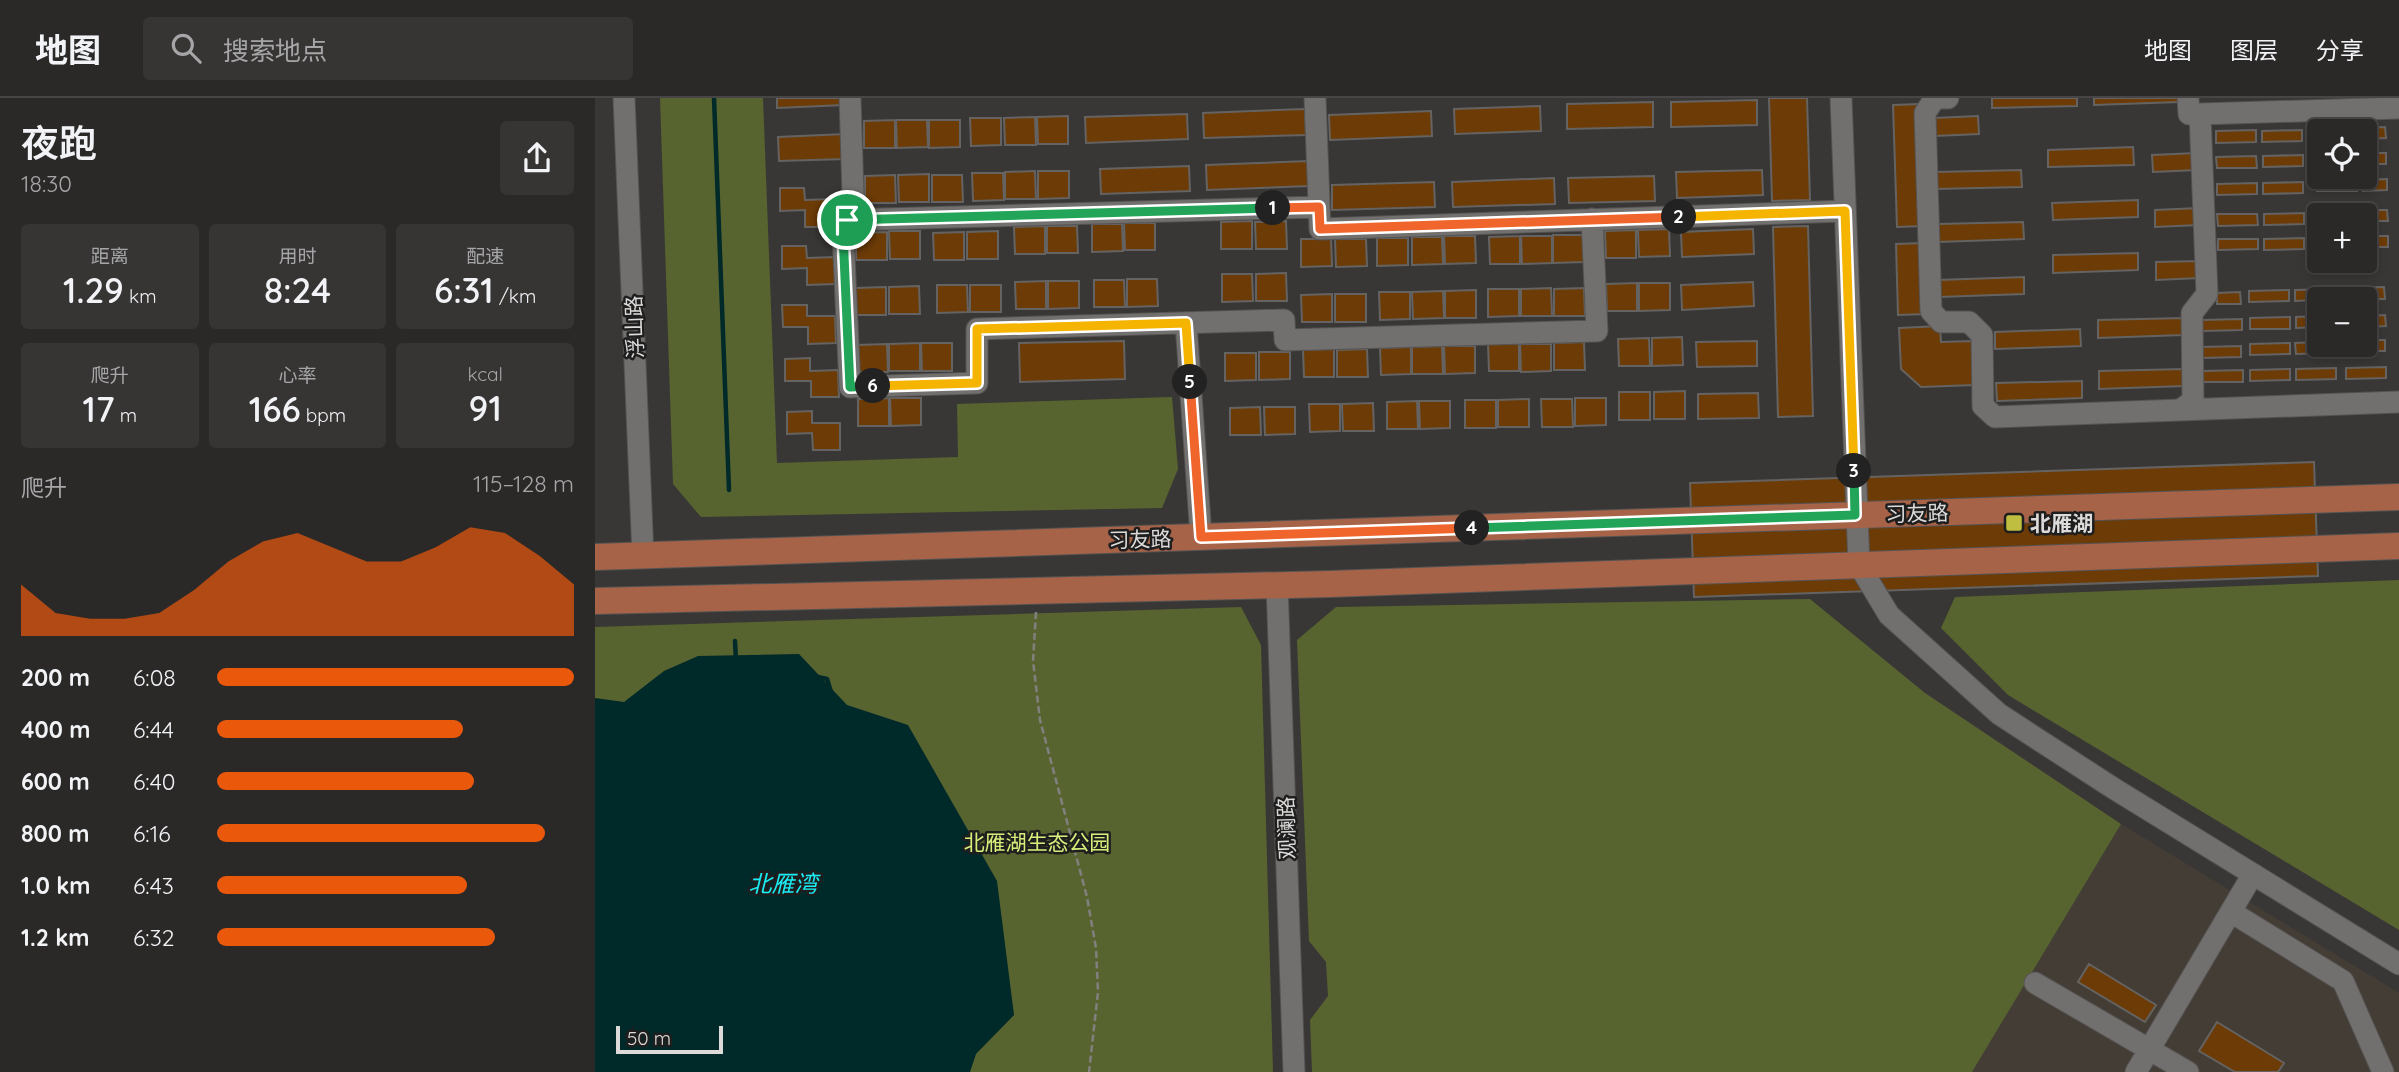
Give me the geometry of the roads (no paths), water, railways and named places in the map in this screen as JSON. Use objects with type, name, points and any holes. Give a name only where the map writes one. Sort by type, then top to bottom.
[{"type":"main road","name":"习友路","points":[[595,557],[2399,497]]},
{"type":"main road","points":[[595,601],[1277,584],[2399,546]]},
{"type":"street","name":"浮山路","points":[[624,98],[643,556]]},
{"type":"street","points":[[850,98],[853,194],[843,234],[850,387],[977,383],[977,329],[1284,320],[1285,340],[1597,331],[1592,219]]},
{"type":"street","points":[[1315,98],[1320,229],[1845,211]]},
{"type":"street","points":[[1841,98],[1859,565],[1889,615],[1999,714],[2399,964]]},
{"type":"street","points":[[1948,98],[1935,98],[1925,113],[1931,312],[1941,322],[1969,321],[1982,335],[1983,406],[1996,417],[2399,402]]},
{"type":"street","points":[[2180,410],[2193,401],[2192,313],[2207,294],[2194,106],[2399,108]]},
{"type":"street","points":[[847,220],[1319,207]]},
{"type":"street","points":[[1186,323],[1201,537]]},
{"type":"street","name":"观澜路","points":[[1277,584],[1294,1072]]},
{"type":"street","points":[[2136,1072],[2253,874]]},
{"type":"street","points":[[2231,912],[2343,981],[2382,1072]]},
{"type":"street","points":[[2035,983],[2188,1072]]},
{"type":"water","name":"北雁湾","points":[[799,654],[847,705],[908,725],[997,881],[1014,1015],[976,1054],[970,1072],[595,1072],[595,698],[624,702],[664,671],[698,656]]},
{"type":"waterway","points":[[714,98],[729,490]]},
{"type":"waterway","points":[[735,641],[736,661]]},
{"type":"waterway","points":[[818,677],[827,679],[831,692]]},
{"type":"place","name":"北雁湖","points":[[2014,523]]},
{"type":"park label","name":"北雁湖生态公园","points":[[1037,842]]}]
